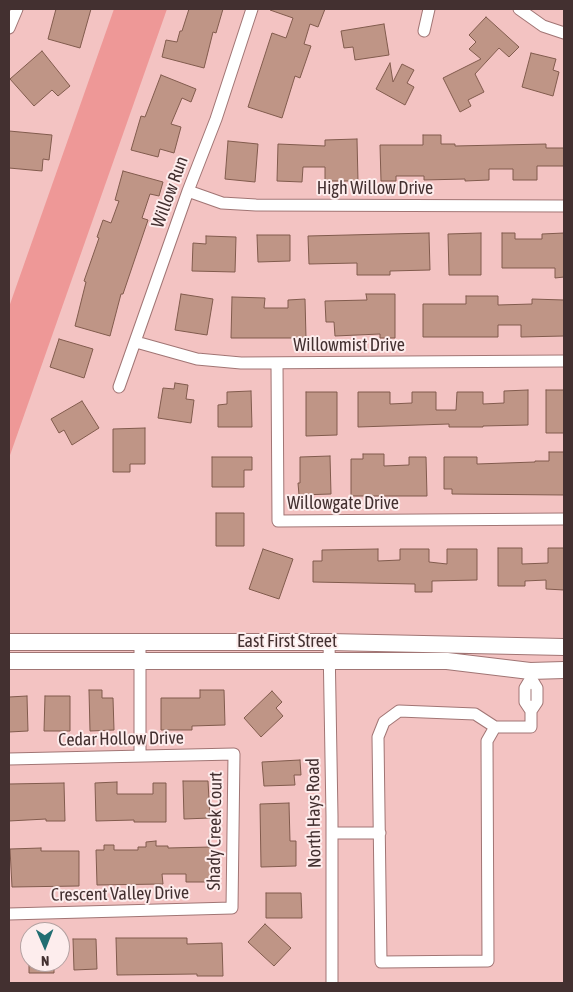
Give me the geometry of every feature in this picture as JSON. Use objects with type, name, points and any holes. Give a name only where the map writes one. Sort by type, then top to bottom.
[{"type":"main road","name":"East First Street","points":[[9,642],[329,642],[564,647]]},
{"type":"main road","points":[[530,647],[531,675]]},
{"type":"main road","name":"East First Street","points":[[9,661],[447,661],[531,675],[564,670]]},
{"type":"street","points":[[9,28],[18,9]]},
{"type":"street","name":"Willow Run","points":[[119,387],[216,119],[252,9]]},
{"type":"street","points":[[424,31],[429,9]]},
{"type":"street","points":[[519,9],[543,26],[564,32]]},
{"type":"street","name":"High Willow Drive","points":[[188,192],[222,203],[256,205],[564,206]]},
{"type":"street","name":"Willowmist Drive","points":[[136,342],[197,358],[241,363],[564,361]]},
{"type":"street","name":"Willowgate Drive","points":[[277,364],[278,521],[564,519]]},
{"type":"street","points":[[140,642],[140,756]]},
{"type":"street","name":"North Hays Road","points":[[329,642],[332,983]]},
{"type":"street","points":[[495,726],[488,741],[488,961],[381,962],[378,737],[384,722],[399,711],[475,714],[495,726],[531,727],[531,711],[537,702],[537,688],[531,675]]},
{"type":"street","name":"Cedar Hollow Drive","points":[[9,760],[234,754]]},
{"type":"street","name":"Shady Creek Court","points":[[232,908],[234,754]]},
{"type":"street","points":[[332,833],[380,833]]},
{"type":"street","name":"Crescent Valley Drive","points":[[9,914],[232,908]]},
{"type":"shaded area","points":[[114,9],[167,9],[9,458],[9,307]]},
{"type":"building","points":[[56,9],[91,9],[80,48],[48,39]]},
{"type":"building","points":[[189,9],[223,9],[216,33],[213,32],[204,68],[162,57],[166,40],[177,42]]},
{"type":"building","points":[[271,9],[325,9],[318,27],[310,24],[304,44],[311,46],[300,78],[295,76],[282,118],[248,107],[272,33],[286,38],[293,18]]},
{"type":"building","points":[[486,17],[519,47],[509,57],[499,48],[475,74],[484,92],[468,100],[471,106],[460,112],[443,78],[481,59],[469,49],[476,42],[469,35]]},
{"type":"building","points":[[384,24],[389,55],[355,60],[353,47],[344,48],[341,31]]},
{"type":"building","points":[[42,51],[70,86],[58,96],[52,90],[34,106],[10,79]]},
{"type":"building","points":[[531,53],[556,59],[553,70],[559,72],[553,96],[522,87]]},
{"type":"building","points":[[390,63],[393,82],[402,64],[414,70],[407,83],[414,87],[405,105],[376,89]]},
{"type":"building","points":[[161,75],[196,89],[191,102],[182,98],[171,124],[181,127],[174,153],[160,149],[158,157],[131,150],[141,116],[145,117]]},
{"type":"building","points":[[9,131],[52,135],[49,160],[43,159],[42,171],[9,168]]},
{"type":"building","points":[[423,135],[441,135],[441,144],[455,144],[455,146],[546,144],[546,148],[564,148],[564,166],[537,166],[537,180],[513,180],[513,169],[489,169],[489,180],[424,180],[424,176],[396,176],[396,181],[381,181],[380,145],[423,145]]},
{"type":"building","points":[[357,139],[358,181],[325,181],[325,167],[303,167],[302,182],[277,181],[278,144],[325,146],[325,140]]},
{"type":"building","points":[[228,141],[258,144],[255,182],[225,179]]},
{"type":"building","points":[[123,171],[163,182],[159,196],[150,194],[142,218],[148,220],[123,294],[121,294],[110,336],[75,326],[86,282],[84,281],[99,238],[97,237],[103,220],[111,223],[119,201],[115,200]]},
{"type":"building","points":[[429,233],[430,270],[390,271],[390,275],[357,275],[357,263],[309,264],[308,236]]},
{"type":"building","points":[[481,233],[481,275],[449,275],[448,234]]},
{"type":"building","points":[[502,233],[515,233],[515,239],[542,239],[542,234],[564,233],[564,277],[555,278],[555,268],[502,268]]},
{"type":"building","points":[[257,235],[290,235],[290,261],[258,262]]},
{"type":"building","points":[[206,236],[236,237],[235,272],[192,271],[193,243],[206,244]]},
{"type":"building","points":[[181,294],[213,299],[207,335],[175,330]]},
{"type":"building","points":[[366,294],[395,294],[395,338],[380,338],[380,334],[335,336],[334,322],[326,322],[325,301],[367,300]]},
{"type":"building","points":[[466,296],[498,296],[498,305],[532,304],[532,299],[564,300],[564,336],[521,337],[521,325],[498,325],[498,337],[423,337],[423,304],[466,304]]},
{"type":"building","points":[[232,297],[265,298],[264,308],[288,308],[288,300],[305,299],[306,338],[231,338]]},
{"type":"building","points":[[59,339],[93,349],[84,378],[50,367]]},
{"type":"building","points":[[175,383],[188,385],[186,399],[194,400],[191,423],[158,418],[163,388],[174,389]]},
{"type":"building","points":[[528,390],[528,425],[449,427],[449,424],[358,427],[358,392],[390,392],[390,404],[412,403],[412,392],[436,392],[436,410],[456,410],[457,392],[483,392],[483,404],[504,403],[504,391]]},
{"type":"building","points":[[546,390],[564,390],[564,433],[546,433]]},
{"type":"building","points":[[251,391],[252,427],[218,427],[218,405],[227,404],[227,392]]},
{"type":"building","points":[[306,392],[337,392],[337,435],[306,436]]},
{"type":"building","points":[[82,401],[99,428],[72,445],[64,430],[59,433],[51,419]]},
{"type":"building","points":[[145,428],[145,464],[130,464],[130,472],[113,472],[113,429]]},
{"type":"building","points":[[549,452],[564,452],[564,495],[452,494],[452,489],[444,489],[444,457],[477,457],[477,464],[535,462],[549,461]]},
{"type":"building","points":[[363,454],[384,454],[384,466],[409,465],[409,457],[426,457],[427,496],[351,496],[351,459],[363,459]]},
{"type":"building","points":[[330,456],[331,494],[299,495],[300,457]]},
{"type":"building","points":[[212,457],[252,457],[252,470],[244,470],[244,487],[212,487]]},
{"type":"building","points":[[216,513],[244,513],[244,546],[216,546]]},
{"type":"building","points":[[498,548],[522,548],[522,564],[548,563],[548,548],[564,548],[564,590],[546,589],[546,580],[525,581],[525,586],[498,586]]},
{"type":"building","points":[[263,549],[293,559],[279,599],[249,589]]},
{"type":"building","points":[[378,549],[378,561],[400,560],[400,549],[429,549],[429,562],[447,564],[447,549],[477,549],[477,580],[432,581],[432,592],[415,592],[415,584],[313,582],[313,561],[322,561],[322,550]]},
{"type":"building","points":[[89,690],[102,690],[102,698],[113,698],[114,730],[90,731]]},
{"type":"building","points":[[200,690],[224,690],[225,725],[192,726],[192,730],[161,730],[161,698],[200,698]]},
{"type":"building","points":[[272,691],[282,702],[276,708],[283,716],[261,737],[244,718]]},
{"type":"building","points":[[27,696],[28,731],[9,732],[9,697]]},
{"type":"building","points":[[45,696],[70,696],[70,731],[44,731]]},
{"type":"building","points":[[300,760],[301,775],[294,775],[295,785],[264,786],[262,762]]},
{"type":"building","points":[[183,781],[208,781],[210,818],[184,819]]},
{"type":"building","points":[[117,782],[117,794],[153,794],[153,783],[166,783],[166,822],[134,822],[134,820],[96,821],[95,783]]},
{"type":"building","points":[[64,783],[65,821],[46,821],[46,819],[9,821],[9,784]]},
{"type":"building","points":[[289,803],[290,841],[296,841],[296,866],[261,867],[260,804]]},
{"type":"building","points":[[156,841],[156,846],[168,846],[168,848],[211,847],[211,882],[186,882],[186,874],[162,874],[163,884],[97,885],[96,850],[104,850],[104,845],[114,845],[114,850],[138,850],[138,847],[146,847],[146,842]]},
{"type":"building","points":[[41,848],[41,851],[79,851],[79,886],[12,887],[10,849]]},
{"type":"building","points":[[266,893],[301,893],[302,918],[266,918]]},
{"type":"building","points":[[265,924],[291,948],[274,966],[248,942]]},
{"type":"building","points":[[116,938],[187,938],[187,944],[222,943],[223,976],[197,976],[197,974],[117,975]]},
{"type":"building","points":[[73,939],[96,939],[97,969],[74,970]]},
{"type":"building","points":[[29,972],[54,972],[54,973]]}]
